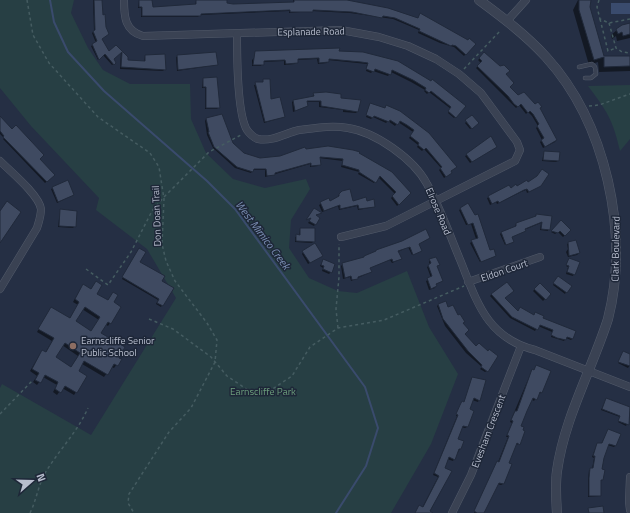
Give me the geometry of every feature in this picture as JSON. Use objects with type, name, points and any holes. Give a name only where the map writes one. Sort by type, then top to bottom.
[{"type":"street","name":"Esplanade Road","points":[[124,0],[126,23],[136,34],[143,36],[341,30],[379,37],[408,46],[436,59],[459,74],[481,93],[499,114],[517,142],[519,154],[515,161],[386,226],[341,237]]},
{"type":"street","name":"Clark Boulevard","points":[[479,0],[507,21],[545,56],[571,90],[582,109],[598,145],[610,183],[615,214],[617,246],[615,281],[608,317],[590,371],[562,444],[557,471],[557,513]]},
{"type":"street","points":[[507,21],[526,0]]},
{"type":"street","points":[[237,34],[240,100],[248,131]]},
{"type":"street","name":"Elrose Road","points":[[248,131],[258,139],[270,139],[312,128],[348,128],[388,144],[401,154],[426,182],[436,202],[479,309],[493,327],[521,346],[630,387]]},
{"type":"street","points":[[0,161],[36,198],[40,207],[41,217],[37,228],[0,289]]},
{"type":"street","name":"Eldon Court","points":[[468,283],[540,257]]},
{"type":"street","name":"Evesham Crescent","points":[[452,513],[471,475],[521,346]]},
{"type":"street","points":[[630,476],[630,510]]},
{"type":"lane","points":[[579,67],[592,64],[596,67],[596,74],[591,78],[585,78]]},
{"type":"path","name":"Don Doan Trail","points":[[27,0],[33,35],[50,63],[98,117],[150,153],[159,167],[164,197],[162,244],[166,261],[181,289],[213,331],[217,340],[215,362],[191,408],[169,432],[127,498],[134,513]]},
{"type":"path","points":[[599,0],[597,6],[608,51],[616,48]]},
{"type":"path","points":[[600,19],[609,23],[630,19]]},
{"type":"path","points":[[609,23],[616,48],[622,52],[630,53]]},
{"type":"path","points":[[459,74],[500,31]]},
{"type":"path","points":[[589,106],[600,105],[630,94]]},
{"type":"path","points":[[86,269],[108,286],[131,252],[152,211],[164,197],[198,161],[209,152],[248,131]]},
{"type":"path","points":[[338,328],[336,309],[339,277],[339,246],[341,237]]},
{"type":"path","points":[[149,319],[173,329],[212,357],[227,376],[251,392],[261,393],[271,390],[292,376],[306,353],[318,341],[336,329],[384,320],[468,283]]},
{"type":"path","points":[[0,414],[32,381]]},
{"type":"path","points":[[30,513],[35,504],[43,477],[82,421],[88,408]]},
{"type":"green space","name":"Earnscliffe Park","points":[[0,0],[74,0],[71,13],[88,48],[103,70],[130,84],[190,84],[191,119],[206,153],[233,179],[265,188],[306,179],[310,189],[291,220],[289,248],[309,278],[338,291],[357,293],[407,271],[429,327],[458,374],[431,444],[391,513],[0,513],[0,388],[2,384],[91,435],[176,298],[147,249],[96,210],[99,198],[31,126],[0,88]]},
{"type":"green space","points":[[630,85],[630,139],[620,151],[612,123],[600,102],[588,86]]},
{"type":"water","points":[[611,3],[630,3],[630,14],[611,14]]},
{"type":"building","points":[[94,0],[102,0],[103,15],[105,14],[106,27],[109,34],[102,39],[109,51],[116,45],[128,57],[128,60],[145,61],[145,55],[165,54],[166,70],[121,67],[122,52],[114,59],[116,63],[114,65],[105,54],[99,60],[92,44],[97,41],[93,31],[95,30]]},
{"type":"building","points":[[139,0],[152,0],[153,7],[196,4],[196,0],[227,0],[227,3],[233,4],[294,2],[294,0],[347,0],[388,8],[418,18],[420,13],[468,40],[469,38],[476,44],[466,55],[456,46],[451,46],[419,31],[420,29],[395,18],[383,16],[382,18],[352,12],[313,10],[313,12],[290,12],[290,10],[201,14],[201,16],[142,16],[142,7],[139,7]]},
{"type":"building","points":[[579,0],[591,0],[590,7],[604,56],[630,56],[630,66],[604,67],[604,57],[594,60],[579,10]]},
{"type":"building","points":[[630,23],[630,34],[623,36],[622,32],[618,34],[616,29],[622,25]]},
{"type":"building","points":[[340,48],[339,51],[363,52],[398,61],[431,81],[432,79],[466,106],[456,118],[448,111],[451,107],[431,91],[429,93],[425,90],[426,88],[392,70],[391,75],[375,69],[374,72],[366,69],[368,63],[329,59],[329,62],[319,63],[319,58],[298,59],[298,63],[286,64],[285,60],[264,61],[264,65],[253,65],[255,51]]},
{"type":"building","points":[[216,52],[218,65],[178,70],[177,55]]},
{"type":"building","points":[[484,52],[500,66],[504,65],[510,71],[506,74],[514,83],[510,87],[518,95],[524,92],[535,104],[538,102],[542,107],[540,108],[557,140],[545,147],[541,140],[544,138],[537,126],[539,124],[533,114],[530,111],[528,113],[521,104],[518,107],[514,104],[508,96],[477,66],[482,61],[479,58]]},
{"type":"building","points":[[217,77],[220,108],[206,108],[206,87],[203,87],[203,78]]},
{"type":"building","points":[[263,79],[270,79],[271,99],[280,97],[285,117],[265,122],[255,82],[263,82]]},
{"type":"building","points":[[326,92],[341,94],[341,98],[361,100],[358,112],[321,106],[321,101],[307,101],[308,106],[295,111],[293,100],[314,96],[313,93]]},
{"type":"building","points":[[370,103],[385,108],[386,105],[400,111],[429,133],[457,167],[446,177],[440,168],[442,167],[426,148],[424,150],[418,145],[419,143],[410,136],[414,130],[400,121],[398,125],[390,120],[389,122],[374,116],[373,118],[366,115]]},
{"type":"building","points":[[222,114],[233,143],[244,153],[260,158],[280,156],[305,147],[306,149],[328,146],[353,150],[360,152],[359,153],[392,172],[411,193],[399,205],[392,196],[396,192],[380,176],[376,183],[359,172],[359,170],[342,165],[343,159],[320,157],[321,165],[311,166],[311,163],[275,173],[275,175],[267,176],[266,169],[254,169],[253,172],[237,167],[214,147],[208,132],[206,118]]},
{"type":"building","points":[[472,115],[479,123],[472,129],[465,120]]},
{"type":"building","points":[[0,116],[12,129],[16,125],[44,155],[40,159],[55,175],[47,182],[3,137],[4,136],[0,131]]},
{"type":"building","points":[[491,136],[497,147],[472,162],[466,154]]},
{"type":"building","points":[[544,151],[560,152],[559,161],[543,160]]},
{"type":"building","points":[[542,169],[549,174],[541,186],[529,192],[527,189],[524,190],[499,203],[498,201],[492,204],[488,196],[509,185],[511,188],[516,184],[517,186],[527,180],[528,182],[537,176]]},
{"type":"building","points":[[68,180],[74,195],[58,202],[52,187]]},
{"type":"building","points":[[350,189],[353,201],[366,197],[367,201],[374,199],[375,207],[359,209],[358,205],[340,209],[340,205],[324,211],[320,202],[329,198],[330,201],[339,196],[342,191]]},
{"type":"building","points":[[7,201],[21,212],[0,243],[0,211]]},
{"type":"building","points":[[468,203],[475,215],[478,214],[490,250],[494,249],[496,256],[481,262],[471,240],[478,238],[473,223],[468,225],[460,208]]},
{"type":"building","points":[[314,208],[322,213],[316,215],[320,218],[316,225],[309,221],[311,218],[306,220]]},
{"type":"building","points":[[60,209],[77,211],[76,227],[59,226]]},
{"type":"building","points":[[536,214],[552,216],[550,230],[541,229],[542,222],[525,229],[526,231],[512,237],[514,242],[506,245],[501,232],[516,226],[516,223],[536,216]]},
{"type":"building","points":[[561,220],[571,230],[565,236],[560,231],[558,233],[551,231]]},
{"type":"building","points":[[300,228],[315,228],[315,242],[296,241],[296,234],[300,235]]},
{"type":"building","points":[[426,229],[430,238],[419,244],[422,251],[413,255],[410,247],[398,251],[402,259],[393,262],[392,259],[370,268],[372,272],[358,277],[358,279],[352,280],[351,276],[345,278],[342,263],[364,257],[376,250],[402,241]]},
{"type":"building","points":[[576,240],[580,253],[569,256],[568,242]]},
{"type":"building","points":[[315,243],[323,256],[310,263],[302,251]]},
{"type":"building","points":[[139,248],[146,252],[140,262],[165,276],[162,281],[174,288],[163,306],[157,303],[159,299],[122,277]]},
{"type":"building","points":[[436,257],[440,265],[437,266],[443,281],[436,284],[437,286],[431,289],[427,278],[432,276],[428,265],[431,263],[429,259]]},
{"type":"building","points":[[569,258],[580,262],[575,275],[567,272],[569,266],[566,265]]},
{"type":"building","points":[[323,259],[335,264],[332,273],[323,269],[324,266],[321,265]]},
{"type":"building","points":[[558,276],[572,286],[567,293],[553,283]]},
{"type":"building","points":[[96,281],[102,285],[97,294],[108,300],[113,292],[118,295],[114,302],[121,307],[111,324],[108,322],[101,333],[125,347],[119,358],[122,359],[118,366],[114,364],[108,375],[84,361],[79,371],[87,376],[77,393],[65,386],[61,393],[55,389],[58,382],[45,375],[41,383],[35,380],[39,373],[32,369],[42,350],[46,352],[54,338],[38,329],[51,307],[70,318],[79,302],[75,299],[83,284],[91,289]],"holes":[[[85,307],[100,317],[91,331],[76,321]],[[65,343],[80,353],[71,367],[56,357]]]},
{"type":"building","points":[[507,282],[514,291],[505,298],[518,311],[520,307],[534,315],[535,312],[544,316],[543,318],[576,331],[573,339],[567,337],[566,340],[557,338],[551,335],[553,330],[540,325],[538,330],[512,317],[491,294]]},
{"type":"building","points":[[540,283],[551,294],[546,300],[534,289]]},
{"type":"building","points":[[446,301],[448,307],[453,305],[458,315],[460,314],[465,322],[463,323],[469,330],[465,334],[476,346],[479,343],[488,351],[489,349],[498,356],[488,372],[481,367],[482,365],[468,351],[443,319],[438,304]]},
{"type":"building","points":[[623,351],[630,354],[630,366],[618,362]]},
{"type":"building","points":[[536,365],[551,371],[542,393],[540,392],[537,400],[533,398],[527,411],[521,426],[524,427],[523,430],[525,431],[520,445],[517,443],[509,463],[512,464],[504,484],[499,483],[484,513],[477,513],[474,511],[497,461],[499,462],[509,436],[507,435],[513,421],[511,420],[515,411],[517,411],[532,369],[534,370]]},
{"type":"building","points":[[472,377],[486,380],[480,401],[474,398],[470,409],[474,411],[468,427],[463,426],[458,439],[464,441],[461,449],[459,449],[455,460],[449,457],[445,468],[452,471],[430,511],[433,513],[415,513],[419,505],[423,507],[439,476],[434,473],[458,415],[456,414],[462,401],[464,402]]},
{"type":"building","points":[[606,398],[630,407],[629,425],[618,421],[620,416],[602,409]]},
{"type":"building","points":[[608,429],[621,434],[616,446],[609,444],[604,458],[602,469],[605,470],[603,480],[601,480],[601,496],[589,496],[590,468],[593,468],[595,456],[593,456],[597,443],[602,443]]},
{"type":"building","points":[[603,506],[604,513],[589,513],[588,508]]},
{"type":"waterway","name":"West Mimico Creek","points":[[50,0],[54,22],[68,52],[104,91],[207,181],[235,209],[365,387],[378,428],[366,466],[336,513]]},
{"type":"place","name":"Earnscliffe Senior Public School","points":[[73,346]]}]
